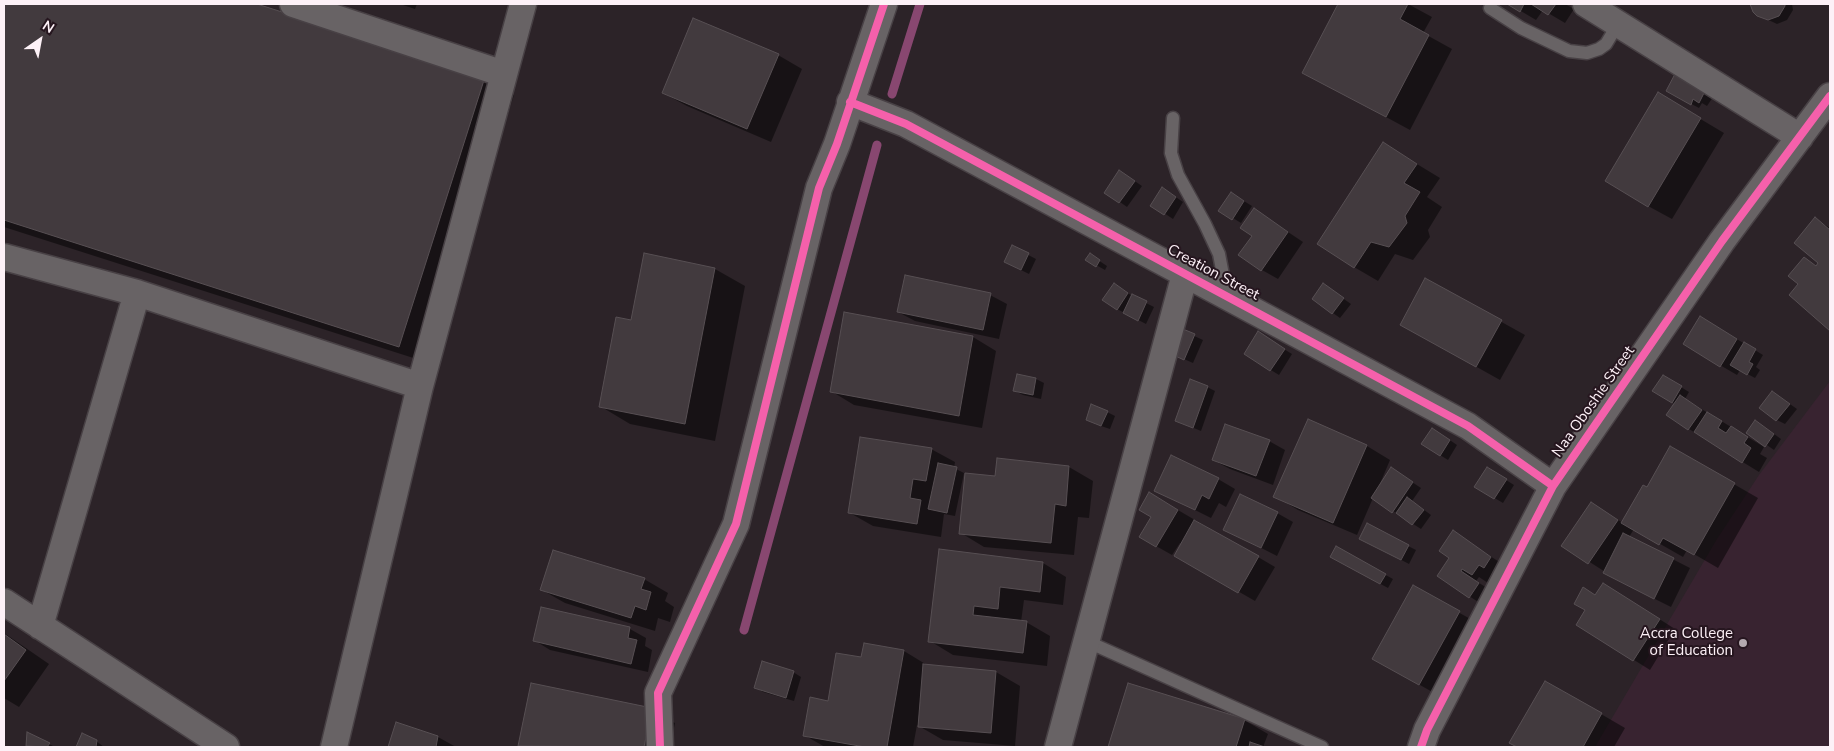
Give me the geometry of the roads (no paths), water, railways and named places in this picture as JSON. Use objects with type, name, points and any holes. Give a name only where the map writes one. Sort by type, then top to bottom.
[{"type":"street","points":[[293,4],[504,74]]},
{"type":"street","points":[[334,747],[420,386],[523,4]]},
{"type":"street","points":[[660,747],[658,693],[736,524],[819,188],[837,144],[884,4]]},
{"type":"street","points":[[1586,4],[1800,137]]},
{"type":"street","name":"Naa Oboshie Street","points":[[1421,747],[1427,730],[1553,486],[1722,241],[1830,96]]},
{"type":"street","name":"Creation Street","points":[[850,102],[906,124],[1468,426],[1553,486]]},
{"type":"street","points":[[4,257],[137,293],[420,386]]},
{"type":"street","points":[[1058,747],[1185,274]]},
{"type":"street","points":[[40,626],[137,293]]},
{"type":"street","points":[[4,602],[226,747]]},
{"type":"lane","points":[[1490,8],[1521,28],[1569,51],[1587,53],[1599,48],[1606,44],[1618,24]]},
{"type":"lane","points":[[1173,118],[1171,153],[1178,175],[1219,254],[1227,296]]},
{"type":"lane","points":[[1086,641],[1322,747]]},
{"type":"waterway","points":[[892,94],[920,4]]},
{"type":"waterway","points":[[744,630],[877,145]]},
{"type":"place","name":"Accra College of Education","points":[[1743,643]]}]
